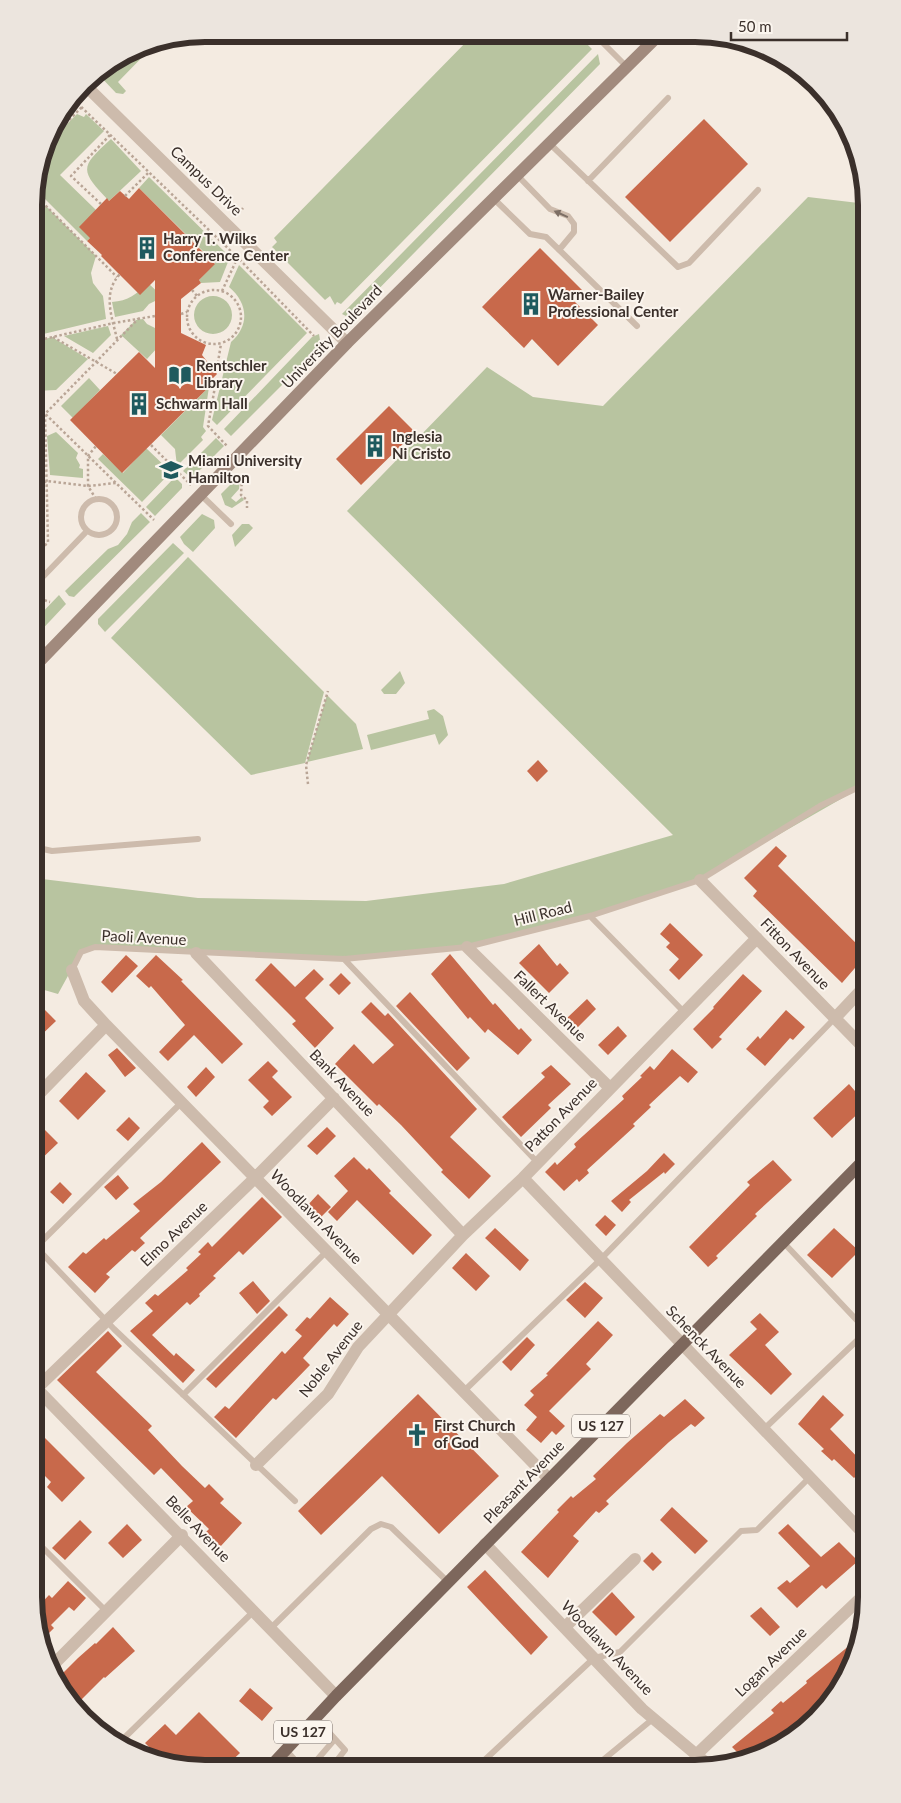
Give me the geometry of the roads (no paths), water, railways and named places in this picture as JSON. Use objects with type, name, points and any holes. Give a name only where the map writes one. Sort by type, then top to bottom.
[{"type":"main road","name":"Pleasant Avenue","points":[[277,1760],[336,1696],[680,1344],[858,1166]]},
{"type":"street","name":"University Boulevard","points":[[43,656],[347,343],[651,42]]},
{"type":"street","name":"Campus Drive","points":[[90,90],[347,343]]},
{"type":"street","name":"Fitton Avenue","points":[[700,880],[858,1042]]},
{"type":"street","name":"Patton Avenue","points":[[389,1315],[463,1235],[538,1163],[757,938]]},
{"type":"street","name":"Fallert Avenue","points":[[467,947],[610,1088]]},
{"type":"street","name":"Bank Avenue","points":[[196,953],[463,1235]]},
{"type":"street","name":"Woodlawn Avenue","points":[[72,970],[84,1001],[106,1025],[550,1478]]},
{"type":"street","points":[[835,1018],[858,994]]},
{"type":"street","points":[[42,1090],[106,1025]]},
{"type":"street","name":"Elmo Avenue","points":[[42,1381],[255,1178],[334,1098]]},
{"type":"street","name":"Schenck Avenue","points":[[523,1178],[858,1528]]},
{"type":"street","name":"Noble Avenue","points":[[256,1465],[328,1394],[358,1347],[389,1315]]},
{"type":"street","name":"Belle Avenue","points":[[42,1395],[182,1535],[336,1696]]},
{"type":"street","points":[[56,1662],[182,1535]]},
{"type":"street","name":"Woodlawn Avenue","points":[[485,1544],[654,1718],[703,1760]]},
{"type":"street","points":[[565,1627],[635,1558]]},
{"type":"street","name":"Logan Avenue","points":[[697,1754],[858,1601]]},
{"type":"lane","points":[[602,42],[627,67]]},
{"type":"lane","points":[[588,181],[668,98]]},
{"type":"lane","points":[[549,144],[678,267],[689,263],[758,190]]},
{"type":"lane","points":[[517,175],[550,209],[568,216],[574,224],[574,232],[559,250]]},
{"type":"lane","points":[[493,198],[530,234],[546,238],[637,326]]},
{"type":"lane","points":[[201,495],[231,524]]},
{"type":"lane","points":[[96,499],[106,500],[114,507],[117,517],[115,527],[107,533],[97,535],[87,531],[82,522],[82,512],[87,503],[96,499]]},
{"type":"lane","points":[[43,577],[87,531]]},
{"type":"lane","name":"Hill Road","points":[[196,953],[344,959],[467,947],[590,916],[700,880],[820,806],[858,787]]},
{"type":"lane","points":[[43,849],[52,852],[198,839]]},
{"type":"lane","points":[[590,916],[684,1012]]},
{"type":"lane","name":"Paoli Avenue","points":[[72,970],[81,952],[95,947],[131,947],[196,953]]},
{"type":"lane","points":[[344,959],[538,1163]]},
{"type":"lane","points":[[464,1392],[600,1260],[835,1018]]},
{"type":"lane","points":[[42,1239],[181,1103]]},
{"type":"lane","points":[[783,1242],[858,1321]]},
{"type":"lane","points":[[183,1395],[327,1252]]},
{"type":"lane","points":[[42,1254],[106,1322],[295,1501]]},
{"type":"lane","points":[[764,1430],[858,1340]]},
{"type":"lane","points":[[485,1760],[594,1658],[620,1652],[742,1531],[757,1530],[809,1478]]},
{"type":"lane","points":[[270,1628],[371,1529],[381,1524],[391,1527],[448,1582]]},
{"type":"lane","points":[[42,1547],[106,1611]]},
{"type":"lane","points":[[123,1739],[254,1611]]},
{"type":"lane","points":[[316,1718],[345,1750],[337,1760]]},
{"type":"lane","points":[[603,1760],[654,1718]]},
{"type":"lane","points":[[317,1760],[334,1739]]},
{"type":"lane","points":[[286,1750],[295,1760]]},
{"type":"place","name":"Harry T. Wilks Conference Center","points":[[147,248]]},
{"type":"place","name":"Warner-Bailey Professional Center","points":[[531,304]]},
{"type":"place","name":"Rentschler Library","points":[[180,375]]},
{"type":"place","name":"Schwarm Hall","points":[[139,404]]},
{"type":"place","name":"Inglesia Ni Cristo","points":[[375,446]]},
{"type":"place","name":"Miami University Hamilton","points":[[171,470]]},
{"type":"place","name":"First Church of God","points":[[417,1435]]}]
